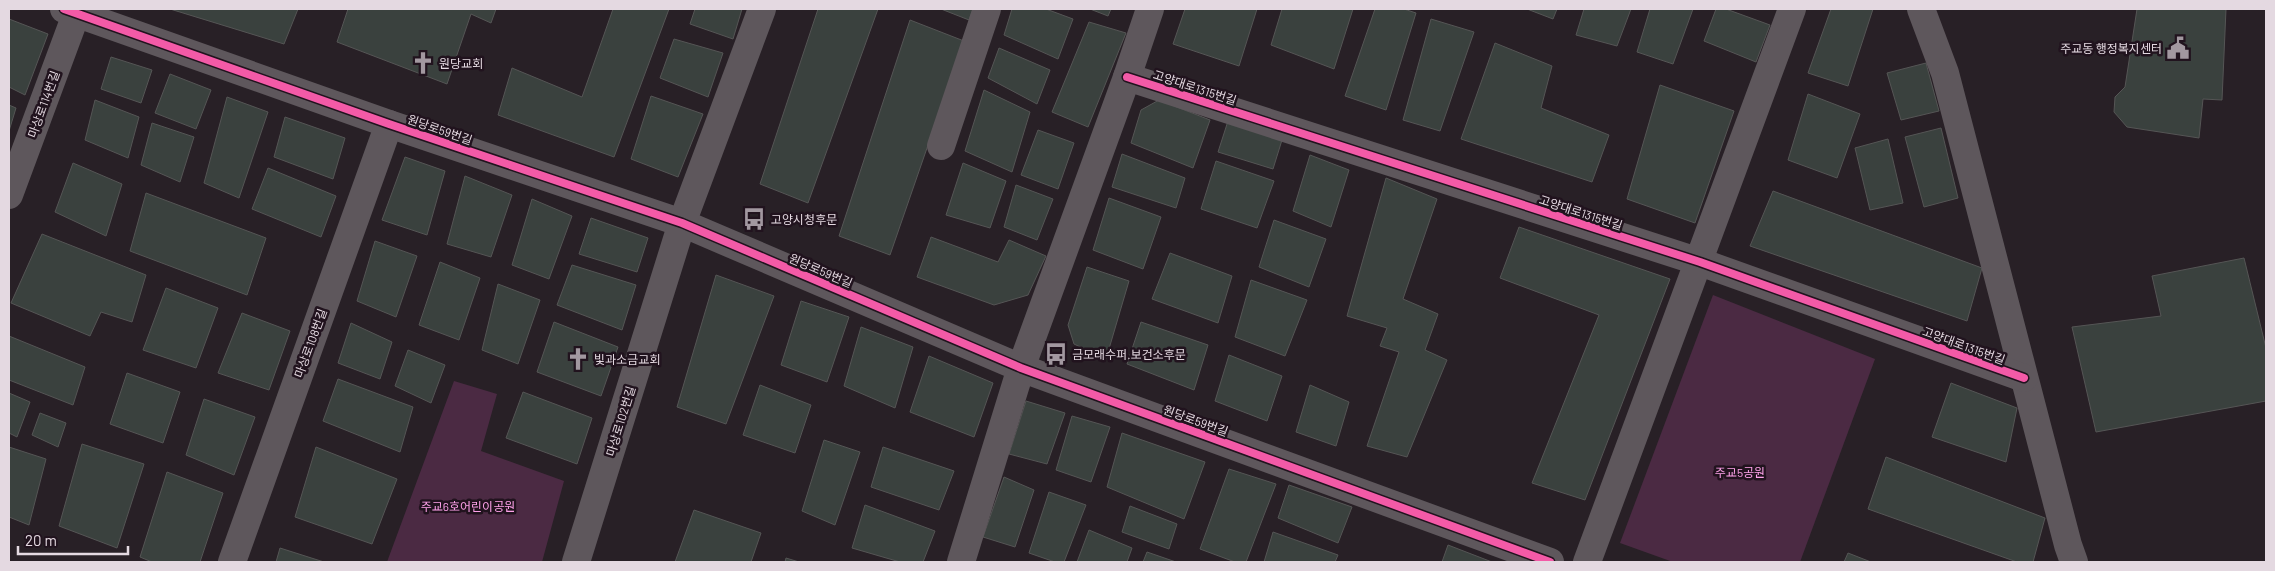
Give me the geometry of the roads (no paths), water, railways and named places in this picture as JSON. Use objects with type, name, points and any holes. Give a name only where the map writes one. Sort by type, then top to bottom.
[{"type":"street","points":[[682,223],[762,9]]},
{"type":"street","points":[[941,146],[986,9]]},
{"type":"street","points":[[961,562],[1021,368],[1150,9]]},
{"type":"street","name":"고양대로1315번길","points":[[1921,9],[1945,73],[2074,562]]},
{"type":"street","name":"원당로59번길","points":[[73,10],[389,124],[682,223],[1021,368],[1550,562]]},
{"type":"street","name":"마상로114번길","points":[[9,195],[73,10]]},
{"type":"street","points":[[1587,562],[1700,262],[1783,11]]},
{"type":"street","name":"고양대로1315번길","points":[[1127,77],[1700,262],[2024,378]]},
{"type":"street","name":"마상로108번길","points":[[232,562],[389,124]]},
{"type":"street","name":"마상로102번길","points":[[576,562],[682,223]]},
{"type":"place","name":"주교동 행정복지센터","points":[[2178,48]]},
{"type":"place","name":"원당교회","points":[[423,63]]},
{"type":"place","name":"고양시청후문","points":[[754,219]]},
{"type":"place","name":"금모래수퍼.보건소후문","points":[[1056,354]]},
{"type":"place","name":"빛과소금교회","points":[[578,359]]},
{"type":"park label","name":"주교5공원","points":[[1740,472]]},
{"type":"park label","name":"주교6호어린이공원","points":[[468,506]]}]
